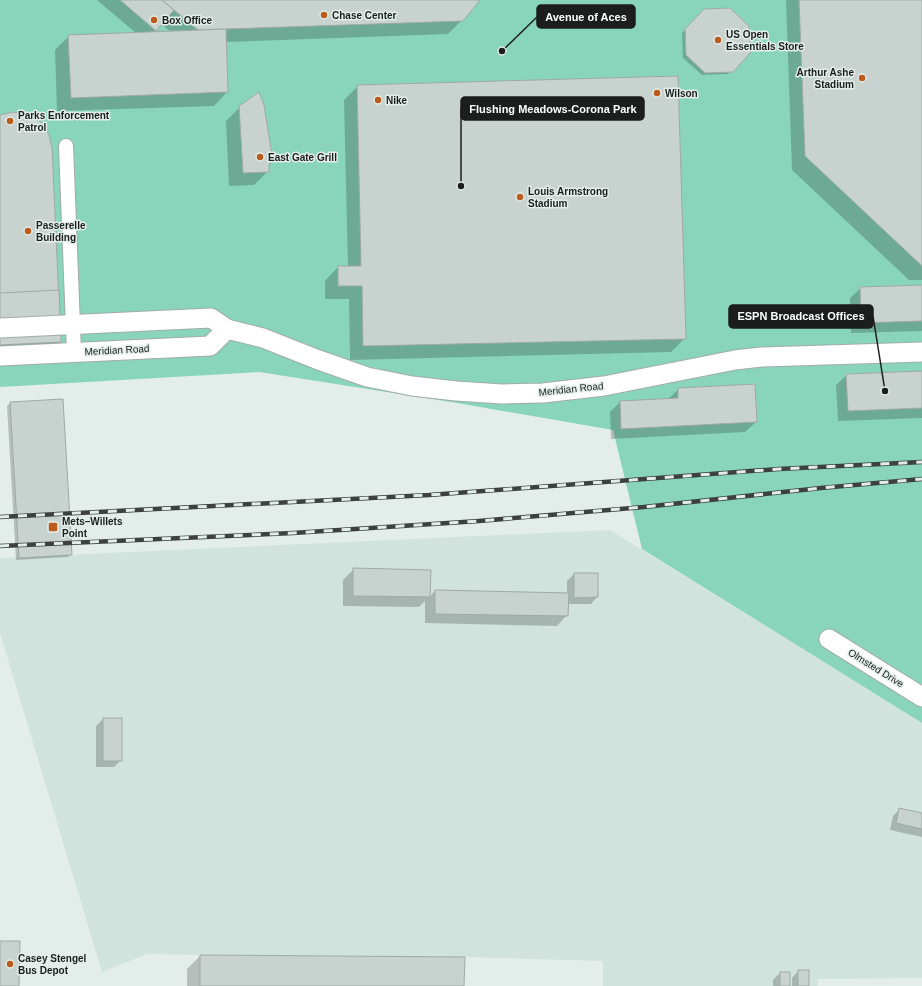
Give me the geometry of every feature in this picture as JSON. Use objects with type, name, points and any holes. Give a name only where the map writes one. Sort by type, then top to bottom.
[{"type":"street","points":[[66,146],[74,352]]},
{"type":"street","name":"Meridian Road","points":[[0,328],[211,318],[227,329],[263,338],[316,359],[367,376],[412,386],[502,394],[543,393],[604,386],[735,360],[761,357],[922,352]]},
{"type":"street","name":"Meridian Road","points":[[0,356],[210,346],[227,329]]},
{"type":"street","name":"Olmsted Drive","points":[[829,639],[922,697]]},
{"type":"shaded area","points":[[610,530],[922,723],[922,978],[818,979],[818,986],[603,986],[603,961],[465,957],[147,954],[102,972],[0,633],[0,558]]},
{"type":"green space","points":[[0,0],[922,0],[922,723],[642,549],[613,430],[457,403],[259,372],[0,387]]},
{"type":"building","name":"Box Office","points":[[120,0],[162,0],[174,10],[156,31]]},
{"type":"building","name":"Chase Center","points":[[162,0],[480,0],[463,21],[198,30]]},
{"type":"building","name":"Arthur Ashe Stadium","points":[[799,0],[922,0],[922,266],[805,156]]},
{"type":"building","name":"US Open Essentials Store","points":[[730,8],[749,26],[751,52],[733,72],[705,73],[686,55],[685,29],[704,9]]},
{"type":"building","points":[[226,29],[228,92],[71,98],[68,35]]},
{"type":"building","name":"Louis Armstrong Stadium","points":[[678,76],[686,339],[363,346],[362,286],[338,286],[338,266],[361,266],[357,85]]},
{"type":"building","points":[[259,92],[264,105],[273,162],[269,164],[269,172],[243,173],[239,106]]},
{"type":"building","name":"Passerelle Building","points":[[13,112],[29,115],[41,122],[49,135],[52,148],[59,302],[0,304],[0,115]]},
{"type":"building","points":[[922,285],[922,321],[861,323],[860,287]]},
{"type":"building","points":[[59,290],[61,342],[0,345],[0,293]]},
{"type":"building","points":[[922,371],[922,408],[848,411],[846,374]]},
{"type":"building","points":[[755,384],[757,422],[621,429],[620,401],[678,398],[678,388]]},
{"type":"building","points":[[63,399],[72,555],[19,558],[10,402]]},
{"type":"building","points":[[353,568],[431,570],[430,597],[353,596]]},
{"type":"building","points":[[574,573],[598,573],[598,597],[574,598]]},
{"type":"building","points":[[435,590],[569,593],[568,616],[435,614]]},
{"type":"building","points":[[103,718],[122,718],[122,761],[103,761]]},
{"type":"building","points":[[899,808],[922,813],[922,829],[896,823]]},
{"type":"building","name":"Casey Stengel Bus Depot","points":[[0,941],[20,941],[19,986],[0,986]]},
{"type":"building","points":[[200,955],[465,957],[464,986],[200,986]]},
{"type":"building","points":[[798,970],[809,970],[809,986],[798,986]]},
{"type":"building","points":[[780,972],[790,972],[790,986],[780,986]]},
{"type":"railway","points":[[0,517],[429,495],[779,469],[922,462]]},
{"type":"railway","points":[[0,546],[293,533],[479,521],[644,507],[922,479]]},
{"type":"place","name":"Chase Center","points":[[324,15]]},
{"type":"place","name":"Box Office","points":[[154,20]]},
{"type":"place","name":"US Open Essentials Store","points":[[718,40]]},
{"type":"place","name":"Avenue of Aces","points":[[502,51]]},
{"type":"place","name":"Arthur Ashe Stadium","points":[[862,78]]},
{"type":"place","name":"Wilson","points":[[657,93]]},
{"type":"place","name":"Nike","points":[[378,100]]},
{"type":"place","name":"Parks Enforcement Patrol","points":[[10,121]]},
{"type":"place","name":"East Gate Grill","points":[[260,157]]},
{"type":"place","name":"Flushing Meadows-Corona Park","points":[[461,186]]},
{"type":"place","name":"Louis Armstrong Stadium","points":[[520,197]]},
{"type":"place","name":"Passerelle Building","points":[[28,231]]},
{"type":"place","name":"ESPN Broadcast Offices","points":[[885,391]]},
{"type":"place","name":"Mets–Willets Point","points":[[53,527]]},
{"type":"place","name":"Casey Stengel Bus Depot","points":[[10,964]]}]
